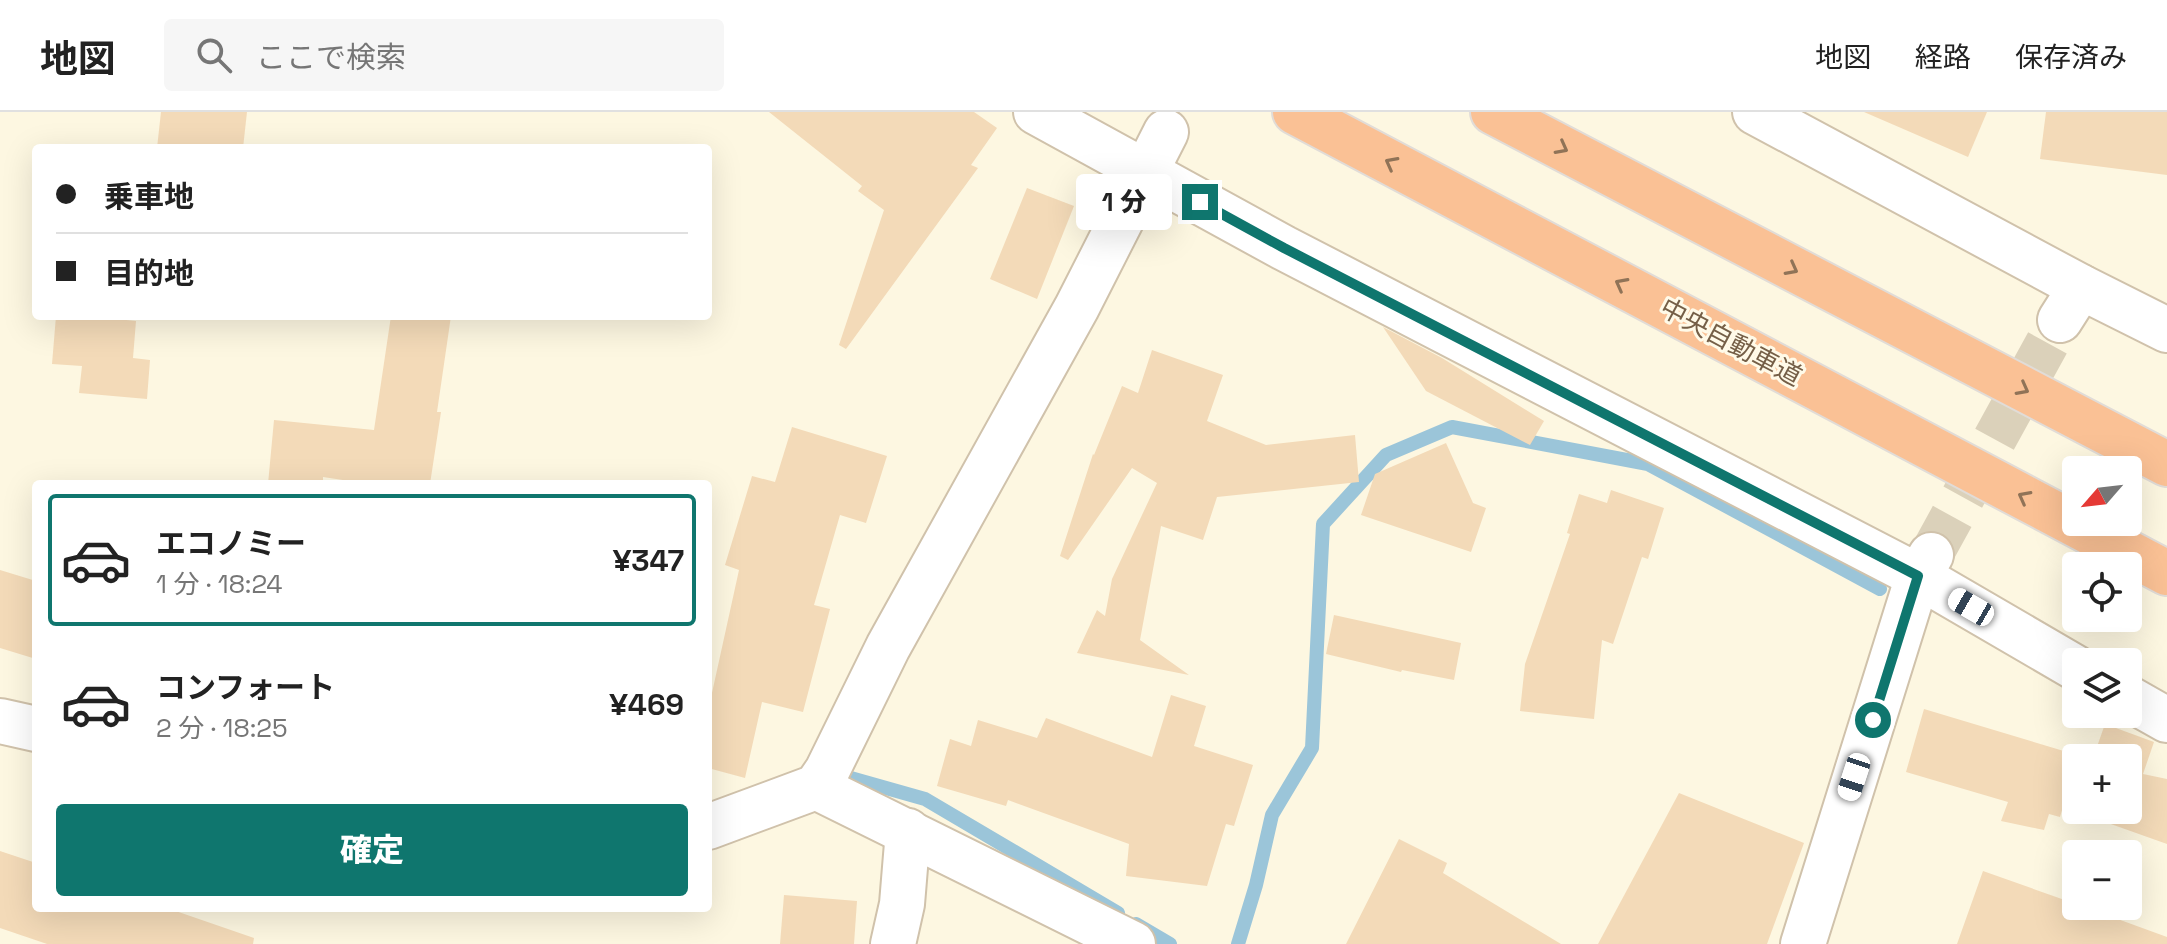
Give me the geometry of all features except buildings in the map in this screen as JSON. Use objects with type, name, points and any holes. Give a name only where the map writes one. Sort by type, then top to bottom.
[{"type":"highway","name":"中央自動車道","points":[[1295,112],[2167,573]]},
{"type":"highway","points":[[1493,112],[2167,464]]},
{"type":"street","points":[[1036,112],[1284,248],[1925,566],[2062,659]]},
{"type":"street","points":[[1755,112],[2070,303],[2167,330]]},
{"type":"street","points":[[712,826],[816,787],[827,771],[888,647],[1077,307],[1166,132]]},
{"type":"street","points":[[1803,944],[1925,566]]},
{"type":"street","points":[[2142,706],[2167,720]]},
{"type":"street","points":[[0,721],[32,728]]},
{"type":"street","points":[[816,787],[1133,944]]},
{"type":"street","points":[[893,944],[902,904],[908,831]]},
{"type":"waterway","points":[[1238,944],[1272,815],[1312,748],[1323,524],[1386,455],[1452,427],[1648,464],[1880,589]]},
{"type":"waterway","points":[[833,773],[925,799],[1118,913]]},
{"type":"waterway","points":[[1136,924],[1170,944]]},
{"type":"tunnel","points":[[1931,555],[2060,320]]},
{"type":"route","points":[[1200,202],[1918,576],[1873,720]]}]
